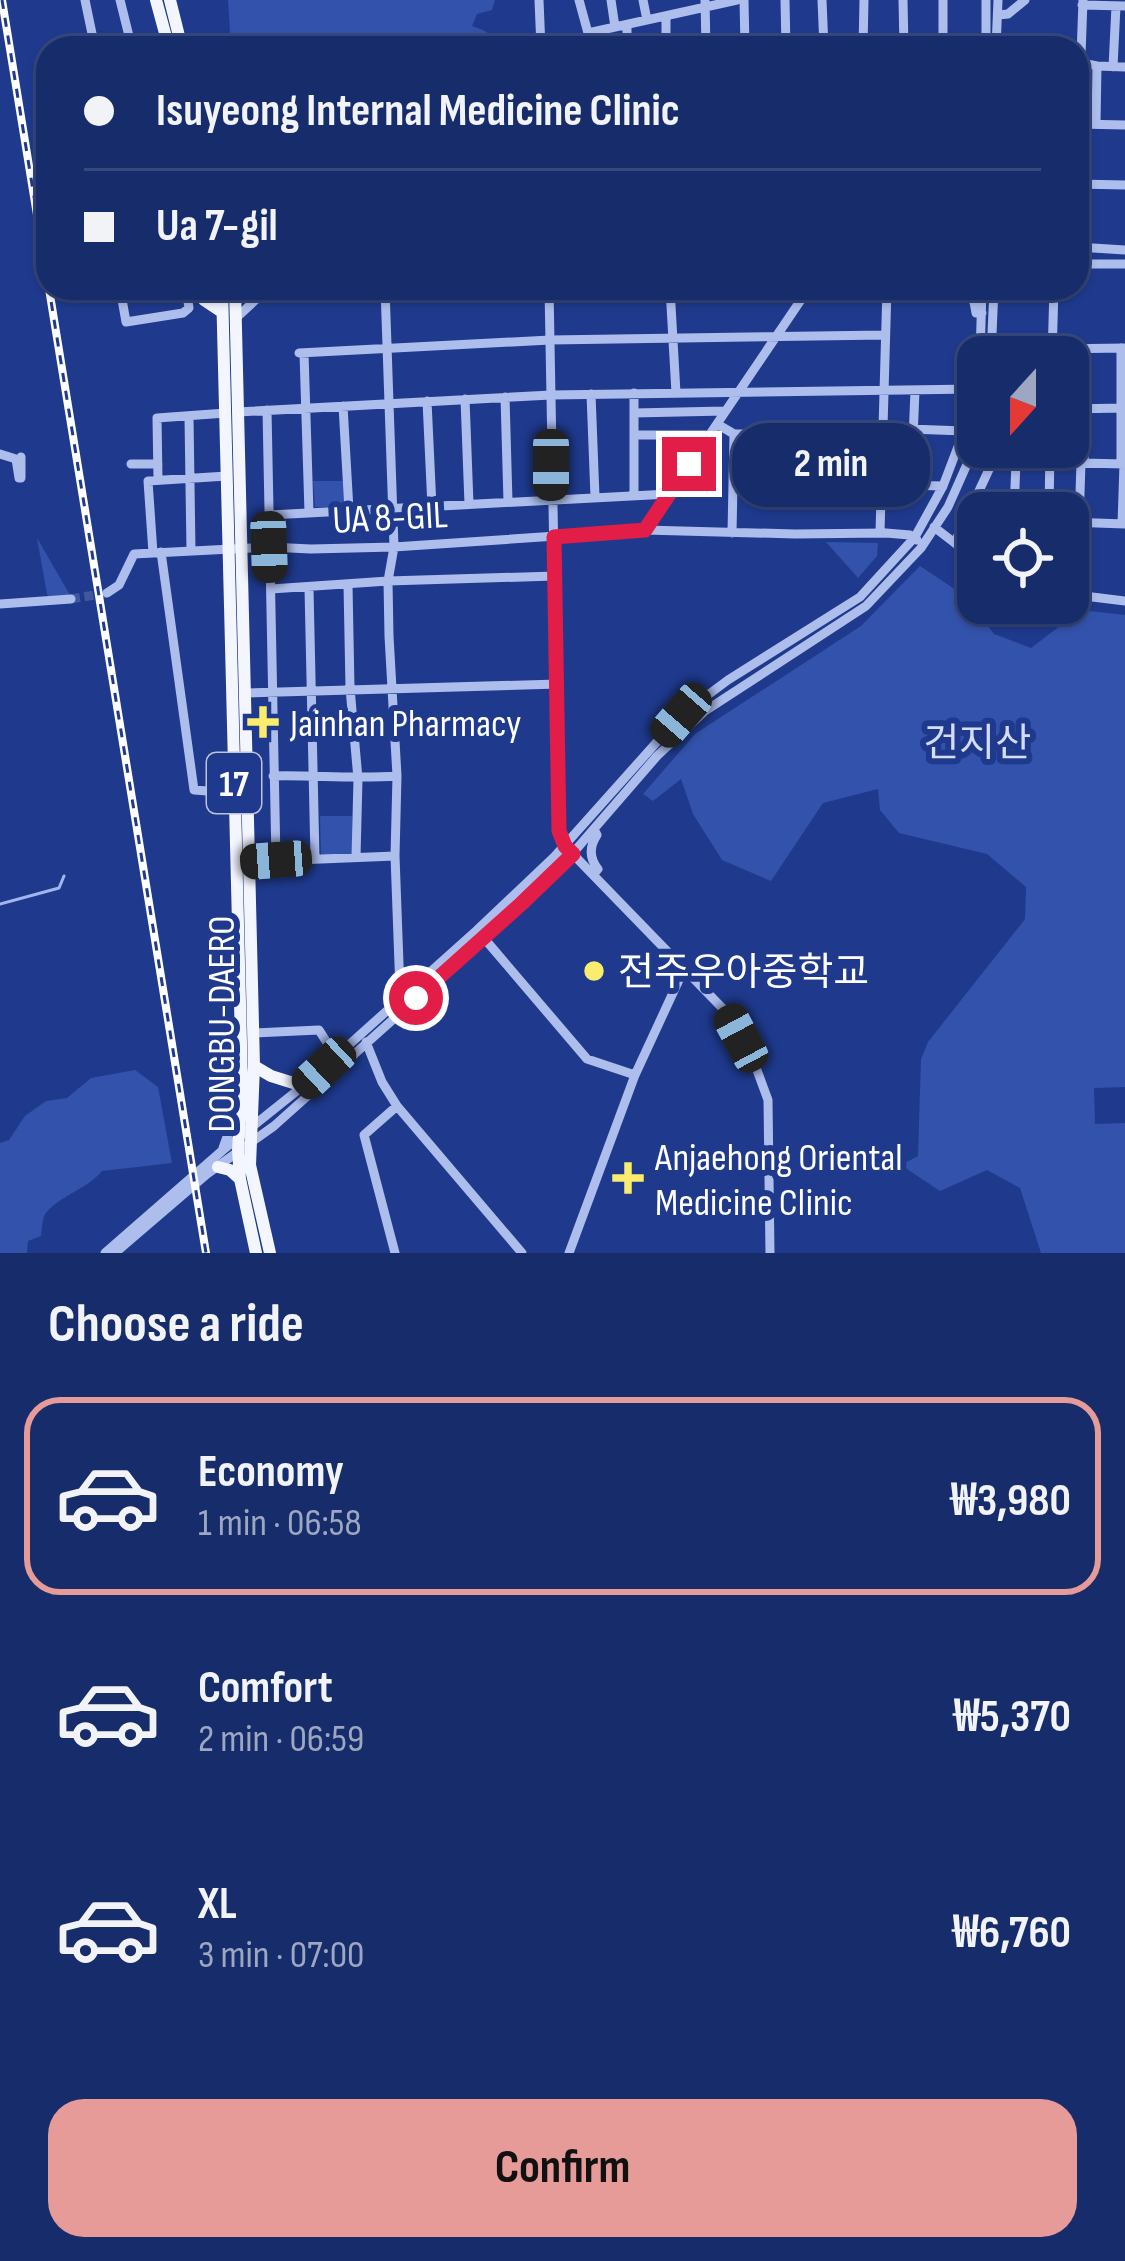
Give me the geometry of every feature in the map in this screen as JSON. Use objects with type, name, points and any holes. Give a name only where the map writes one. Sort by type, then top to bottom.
[{"type":"main road","points":[[156,0],[166,36]]},
{"type":"main road","points":[[170,0],[179,36]]},
{"type":"main road","points":[[204,300],[229,315]]},
{"type":"main road","name":"DONGBU-DAERO","points":[[229,300],[235,793],[254,1066],[240,1178],[256,1253]]},
{"type":"main road","name":"DONGBU-DAERO","points":[[232,413],[227,476],[244,693],[242,1083],[245,1139],[270,1253]]},
{"type":"main road","points":[[254,1066],[304,1087]]},
{"type":"main road","points":[[218,1167],[240,1178]]},
{"type":"street","points":[[85,0],[92,36]]},
{"type":"street","points":[[120,0],[129,36]]},
{"type":"street","points":[[539,0],[540,36]]},
{"type":"street","points":[[579,0],[588,36]]},
{"type":"street","points":[[611,0],[624,36]]},
{"type":"street","points":[[643,0],[647,20]]},
{"type":"street","points":[[668,36],[673,0]]},
{"type":"street","points":[[588,33],[706,3],[740,0],[744,36]]},
{"type":"street","points":[[784,0],[786,36]]},
{"type":"street","points":[[822,0],[824,36]]},
{"type":"street","points":[[863,0],[863,36]]},
{"type":"street","points":[[903,0],[904,36]]},
{"type":"street","points":[[943,0],[943,36]]},
{"type":"street","points":[[986,0],[986,36]]},
{"type":"street","points":[[997,36],[998,0]]},
{"type":"street","points":[[998,15],[1008,14],[1025,0]]},
{"type":"street","points":[[706,3],[706,36]]},
{"type":"street","points":[[1080,36],[1083,3],[1116,4],[1119,67],[1089,64]]},
{"type":"street","points":[[1096,66],[1096,124]]},
{"type":"street","points":[[1089,124],[1125,125]]},
{"type":"street","points":[[1089,184],[1125,185]]},
{"type":"street","points":[[1089,250],[1125,250]]},
{"type":"street","points":[[1089,264],[1125,264]]},
{"type":"street","points":[[121,300],[126,322],[182,313],[190,300]]},
{"type":"street","points":[[229,315],[248,300]]},
{"type":"street","points":[[385,300],[394,547],[388,581],[388,636],[397,776],[400,991],[404,996]]},
{"type":"street","points":[[549,300],[559,831],[569,850],[729,1015],[754,1061],[768,1100],[770,1253]]},
{"type":"street","points":[[671,300],[676,393]]},
{"type":"street","points":[[645,530],[801,300]]},
{"type":"street","points":[[880,532],[886,300]]},
{"type":"street","points":[[972,300],[976,313],[982,313]]},
{"type":"street","points":[[981,336],[982,300]]},
{"type":"street","points":[[992,336],[998,300]]},
{"type":"street","points":[[1053,336],[1054,300]]},
{"type":"street","points":[[309,512],[302,353],[550,340],[885,335]]},
{"type":"street","points":[[1089,349],[1123,348],[1124,464],[1123,524],[1089,523]]},
{"type":"street","points":[[158,479],[157,418],[550,394],[957,390]]},
{"type":"street","points":[[911,486],[915,391]]},
{"type":"street","points":[[634,393],[634,495]]},
{"type":"street","points":[[591,394],[595,497]]},
{"type":"street","points":[[505,397],[508,502]]},
{"type":"street","points":[[465,399],[469,505]]},
{"type":"street","points":[[428,401],[432,507]]},
{"type":"street","points":[[344,406],[349,510]]},
{"type":"street","points":[[1089,408],[1123,408]]},
{"type":"street","points":[[268,410],[276,860]]},
{"type":"street","points":[[634,413],[726,411]]},
{"type":"street","points":[[189,417],[191,551]]},
{"type":"street","points":[[717,424],[734,434],[957,431]]},
{"type":"street","points":[[732,533],[734,434]]},
{"type":"street","points":[[634,435],[709,436]]},
{"type":"street","points":[[918,541],[957,450]]},
{"type":"street","points":[[0,454],[16,459],[19,478],[20,457]]},
{"type":"street","points":[[1089,463],[1124,464]]},
{"type":"street","points":[[131,464],[158,464]]},
{"type":"street","points":[[115,1253],[480,934],[705,711],[866,606],[934,527],[965,468]]},
{"type":"street","points":[[934,527],[955,542],[989,468]]},
{"type":"street","points":[[227,476],[148,482],[194,790],[235,793]]},
{"type":"street","points":[[733,482],[944,486]]},
{"type":"street","points":[[270,515],[669,494]]},
{"type":"street","name":"UA 8-GIL","points":[[157,553],[394,547],[645,530],[880,532],[918,541]]},
{"type":"street","points":[[107,593],[119,585],[134,554],[157,553]]},
{"type":"street","points":[[271,589],[555,576]]},
{"type":"street","points":[[348,585],[358,778],[356,857]]},
{"type":"street","points":[[309,588],[315,859]]},
{"type":"street","points":[[1089,597],[1125,601]]},
{"type":"street","points":[[0,604],[71,599]]},
{"type":"street","points":[[244,693],[558,684]]},
{"type":"street","points":[[273,776],[397,776]]},
{"type":"street","points":[[558,814],[580,820],[597,835],[591,846],[591,861],[598,869],[594,874]]},
{"type":"street","points":[[242,862],[395,856]]},
{"type":"street","points":[[105,1253],[223,1150],[274,1126],[417,983],[480,934]]},
{"type":"street","points":[[480,934],[587,1059],[635,1075]]},
{"type":"street","points":[[569,1253],[635,1075],[684,969]]},
{"type":"street","points":[[401,971],[417,983]]},
{"type":"street","points":[[253,1034],[320,1030],[336,1057]]},
{"type":"street","points":[[363,1039],[397,1106],[522,1253]]},
{"type":"street","points":[[223,1150],[234,1117],[236,1084],[242,1083]]},
{"type":"street","points":[[395,1253],[364,1135],[397,1106]]},
{"type":"green space","points":[[228,0],[495,0],[492,10],[477,14],[472,26],[491,36],[230,36]]},
{"type":"green space","points":[[313,481],[345,481],[346,507],[315,507]]},
{"type":"green space","points":[[37,538],[70,595],[47,594]]},
{"type":"green space","points":[[826,542],[878,543],[877,556],[858,578]]},
{"type":"green space","name":"건지산","points":[[920,566],[957,591],[957,624],[986,624],[994,634],[1031,648],[1063,624],[1089,624],[1089,611],[1125,615],[1125,1087],[1094,1088],[1095,1124],[1125,1123],[1125,1253],[1041,1253],[1020,1188],[987,1170],[940,1191],[901,1165],[918,1156],[921,1059],[928,1042],[1025,919],[1026,887],[987,854],[899,833],[880,810],[878,789],[823,803],[771,881],[722,860],[693,814],[681,779],[653,801],[643,794],[695,734],[861,626]]},
{"type":"green space","points":[[320,816],[352,816],[353,855],[321,856]]},
{"type":"green space","points":[[135,1070],[158,1087],[172,1163],[102,1171],[49,1209],[41,1236],[28,1241],[27,1253],[0,1253],[0,1143],[9,1140],[25,1116],[46,1101],[67,1098],[91,1078]]},
{"type":"waterway","points":[[0,904],[59,888],[64,876]]},
{"type":"tunnel","points":[[71,599],[107,593]]},
{"type":"railway","points":[[2,0],[36,209]]},
{"type":"railway","points":[[51,300],[206,1253]]},
{"type":"place","name":"Jainhan Pharmacy","points":[[263,722]]},
{"type":"place","name":"전주우아중학교","points":[[594,971]]},
{"type":"place","name":"Anjaehong Oriental Medicine Clinic","points":[[628,1178]]},
{"type":"route","points":[[416,998],[573,854],[559,831],[554,537],[645,530],[689,464]]}]
